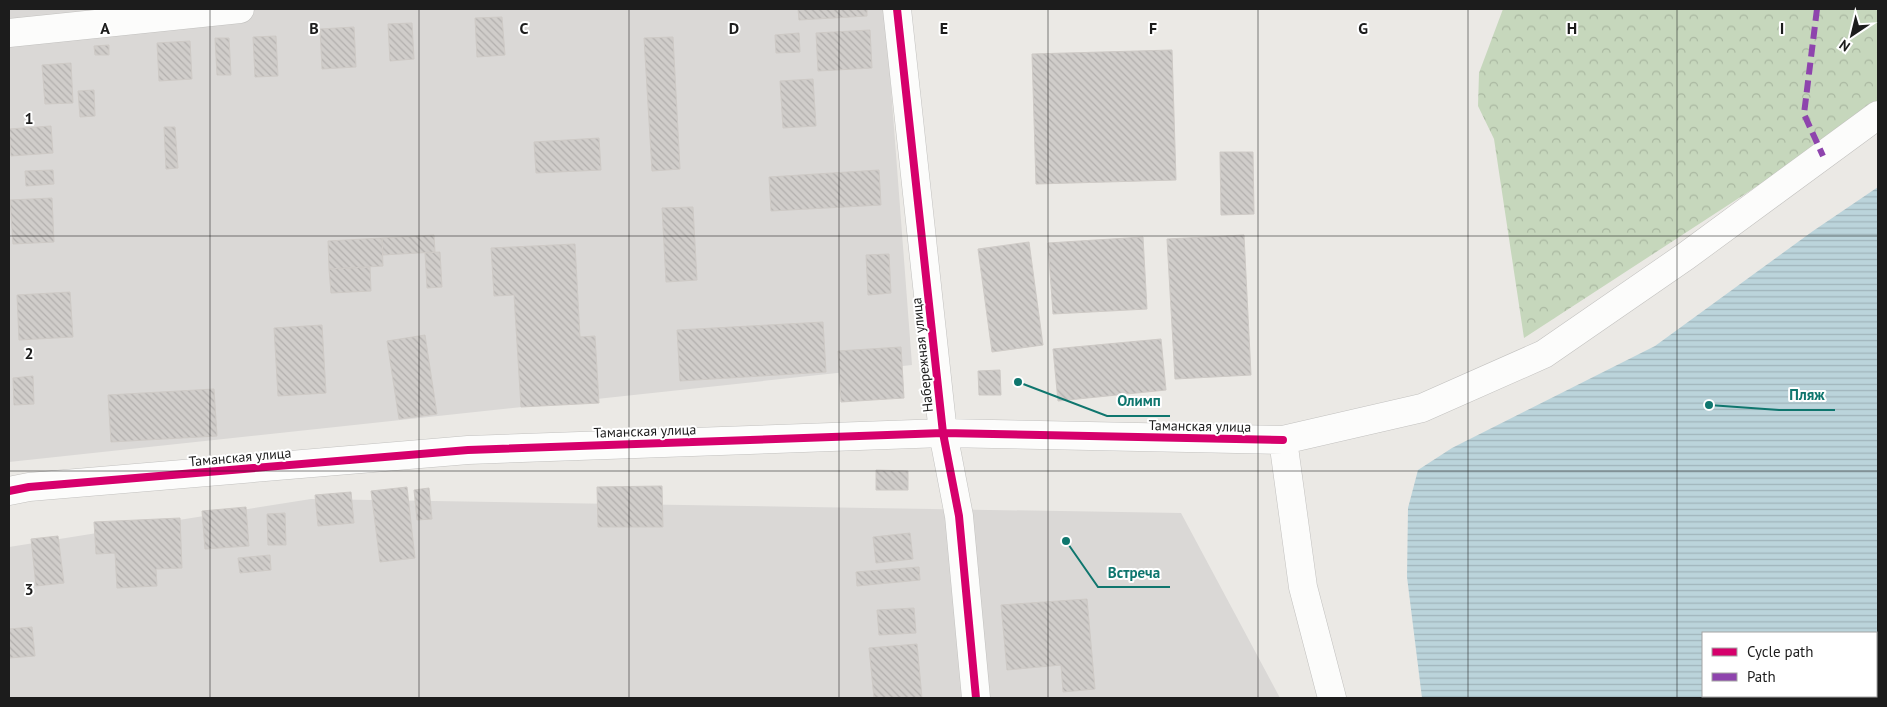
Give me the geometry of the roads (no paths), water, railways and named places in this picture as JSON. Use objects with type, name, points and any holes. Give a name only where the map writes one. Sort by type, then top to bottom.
[{"type":"street","points":[[9,33],[240,9]]},
{"type":"street","name":"Набережная улица","points":[[897,9],[943,433],[959,516],[976,698]]},
{"type":"street","name":"Таманская улица","points":[[9,491],[29,487],[468,450],[943,433],[1283,440],[1422,408],[1544,354],[1686,256],[1878,115]]},
{"type":"street","points":[[1283,440],[1303,587],[1332,698]]},
{"type":"water","points":[[1878,187],[1878,698],[1422,698],[1407,577],[1408,508],[1418,470],[1452,448],[1655,346],[1813,231]]},
{"type":"place","name":"Олимп","points":[[1018,382]]},
{"type":"place","name":"Пляж","points":[[1709,405]]},
{"type":"place","name":"Встреча","points":[[1066,541]]}]
